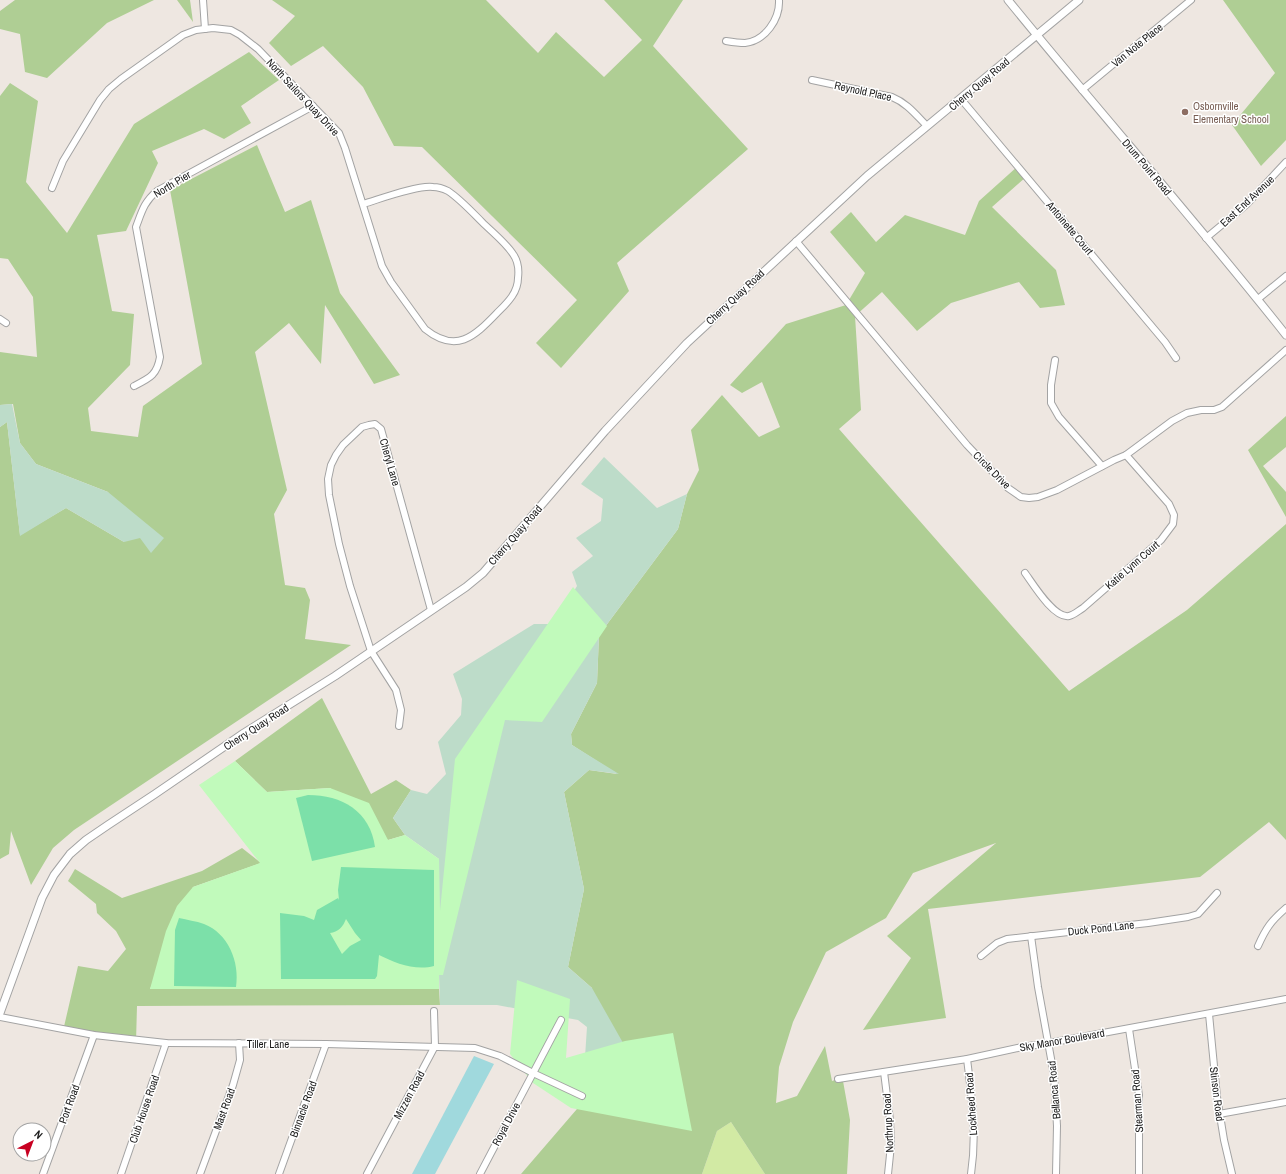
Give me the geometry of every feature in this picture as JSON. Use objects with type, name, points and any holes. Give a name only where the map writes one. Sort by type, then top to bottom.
[{"type":"street","points":[[203,0],[205,29]]},
{"type":"street","points":[[726,41],[745,43],[758,39],[771,27],[779,6],[779,0]]},
{"type":"street","name":"Drum Point Road","points":[[1008,0],[1258,299],[1286,335]]},
{"type":"street","name":"Cherry Quay Road","points":[[0,1013],[42,898],[54,875],[70,854],[86,840],[108,825],[244,733],[335,676],[466,587],[483,573],[605,431],[681,348],[867,176],[1079,0]]},
{"type":"street","name":"Van Note Place","points":[[1082,90],[1191,0]]},
{"type":"street","name":"North Sailors Quay Drive","points":[[52,188],[63,161],[100,100],[109,90],[183,35],[196,30],[213,28],[231,30],[240,34],[258,49],[339,132],[346,148],[374,244],[382,266],[391,282],[425,329],[431,334],[449,341],[458,341],[471,337],[479,332],[509,300],[515,290],[518,279],[518,266],[514,255],[456,197],[446,190],[433,187],[419,188],[363,204]]},
{"type":"street","name":"Reynold Place","points":[[812,80],[892,97],[906,105],[927,126]]},
{"type":"street","name":"Antoinette Court","points":[[961,99],[1165,342],[1176,358]]},
{"type":"street","name":"North Pier","points":[[134,386],[151,377],[158,367],[160,357],[136,227],[148,199],[157,191],[313,106]]},
{"type":"street","name":"East End Avenue","points":[[1206,238],[1246,205],[1286,162]]},
{"type":"street","name":"Circle Drive","points":[[796,241],[966,445],[1008,488],[1021,497],[1038,497],[1057,490],[1126,455],[1172,421],[1187,413],[1201,410],[1214,410],[1222,407],[1286,350]]},
{"type":"street","points":[[1258,299],[1286,276]]},
{"type":"street","points":[[1055,360],[1051,385],[1051,403],[1059,416],[1102,466]]},
{"type":"street","name":"Cheryl Lane","points":[[370,651],[343,558],[329,495],[328,478],[331,465],[343,445],[362,428],[369,425],[376,424],[381,428],[431,610]]},
{"type":"street","name":"Katie Lynn Court","points":[[1025,573],[1040,595],[1055,612],[1063,616],[1068,616],[1082,608],[1161,540],[1172,524],[1174,515],[1169,504],[1126,455]]},
{"type":"street","points":[[370,651],[396,690],[401,710],[399,726]]},
{"type":"street","name":"Duck Pond Lane","points":[[981,956],[997,943],[1007,939],[1148,923],[1198,914],[1218,893]]},
{"type":"street","points":[[1258,946],[1269,924],[1286,908]]},
{"type":"street","name":"Bellanca Road","points":[[1031,936],[1038,987],[1054,1076],[1057,1126],[1056,1174]]},
{"type":"street","name":"Sky Manor Boulevard","points":[[838,1079],[967,1059],[1022,1047],[1129,1029],[1286,999]]},
{"type":"street","name":"Mizzen Road","points":[[367,1174],[435,1046],[434,1011]]},
{"type":"street","name":"Stinson Road","points":[[1209,1014],[1219,1114],[1232,1174]]},
{"type":"street","name":"Tiller Lane","points":[[0,1017],[94,1034],[166,1043],[326,1044],[475,1048],[500,1056],[582,1096]]},
{"type":"street","points":[[533,1073],[561,1020]]},
{"type":"street","name":"Stearman Road","points":[[1129,1029],[1139,1095],[1139,1174]]},
{"type":"street","name":"Port Road","points":[[43,1174],[94,1034]]},
{"type":"street","name":"Club House Road","points":[[121,1174],[166,1043]]},
{"type":"street","name":"Mast Road","points":[[200,1174],[233,1085],[240,1060],[239,1043]]},
{"type":"street","name":"Binnacle Road","points":[[280,1174],[326,1044]]},
{"type":"street","name":"Lockheed Road","points":[[967,1059],[974,1114],[974,1157],[971,1174]]},
{"type":"street","name":"Northrup Road","points":[[884,1072],[891,1145],[888,1174]]},
{"type":"street","name":"Royal Drive","points":[[480,1174],[533,1073]]},
{"type":"street","points":[[1219,1114],[1286,1102]]},
{"type":"green space","points":[[15,0],[154,0],[107,23],[47,78],[25,72],[20,34],[0,29],[0,11]]},
{"type":"green space","points":[[177,0],[190,0],[193,22]]},
{"type":"green space","points":[[272,0],[486,0],[538,53],[556,32],[604,77],[642,40],[604,0],[683,0],[653,46],[748,149],[617,263],[629,291],[561,368],[536,343],[577,300],[422,147],[394,146],[363,87],[323,46],[291,66],[269,43],[295,16]]},
{"type":"green space","points":[[1223,0],[1286,0],[1286,140],[1261,166],[1232,125],[1275,73]]},
{"type":"green space","points":[[249,52],[279,80],[241,106],[251,123],[224,139],[204,129],[152,151],[158,163],[126,231],[97,235],[112,311],[134,314],[130,365],[88,408],[91,431],[138,437],[143,406],[202,364],[170,190],[257,145],[285,212],[311,200],[340,293],[400,375],[374,384],[325,305],[321,364],[289,323],[255,352],[287,490],[274,514],[285,585],[305,588],[310,600],[305,639],[351,645],[74,830],[53,848],[31,885],[11,831],[9,854],[0,859],[0,427],[7,422],[20,535],[66,508],[124,542],[108,492],[36,464],[20,443],[13,404],[0,405],[0,352],[37,357],[33,297],[8,259],[0,258],[0,96],[10,83],[38,101],[26,182],[67,233],[134,124]]},
{"type":"green space","points":[[1018,166],[1026,177],[992,207],[1056,270],[1065,305],[1040,308],[1019,282],[951,303],[917,331],[882,292],[855,316],[861,410],[839,429],[1069,691],[1187,610],[1286,524],[1286,840],[1269,822],[1200,877],[928,909],[946,1018],[863,1030],[911,958],[887,936],[996,843],[913,873],[886,918],[826,952],[793,1022],[779,1067],[776,1103],[797,1096],[825,1046],[832,1081],[838,1079],[843,1081],[850,1120],[847,1174],[765,1174],[731,1122],[717,1131],[702,1174],[521,1174],[583,1102],[592,988],[568,967],[584,889],[564,792],[589,770],[617,774],[572,745],[571,734],[597,683],[599,635],[678,529],[687,494],[699,470],[691,430],[722,395],[759,437],[780,427],[762,382],[742,393],[730,385],[786,324],[846,305],[865,273],[830,232],[851,212],[876,242],[905,215],[965,235],[979,201]]},
{"type":"green space","points":[[12,404],[20,443],[36,464],[108,492],[164,538],[151,553],[140,538],[124,542],[66,508],[20,536],[7,422],[0,427],[0,405]]},
{"type":"green space","points":[[1286,416],[1286,447],[1263,466],[1286,492],[1286,517],[1248,450]]},
{"type":"green space","points":[[604,457],[657,508],[687,494],[678,529],[599,635],[597,683],[571,734],[572,745],[619,774],[589,770],[564,792],[584,889],[568,967],[592,988],[631,1057],[584,1072],[587,1027],[578,1020],[497,1005],[440,1005],[439,859],[405,835],[393,818],[411,790],[427,794],[446,774],[438,742],[461,715],[462,699],[453,674],[534,624],[554,624],[577,586],[572,572],[593,556],[576,538],[601,521],[603,499],[581,484]]},
{"type":"green space","points":[[573,587],[607,626],[542,722],[505,720],[443,975],[439,975],[439,989],[150,989],[166,931],[177,906],[193,887],[260,863],[199,785],[235,761],[267,792],[330,788],[369,803],[388,840],[405,835],[439,859],[440,911],[455,759]]},
{"type":"green space","points":[[322,698],[371,794],[396,780],[411,790],[393,818],[405,835],[388,840],[330,788],[267,792],[235,761]]},
{"type":"green space","points":[[308,795],[332,798],[343,802],[352,808],[361,815],[367,824],[372,834],[375,847],[312,861],[296,798]]},
{"type":"green space","points":[[242,848],[261,863],[193,887],[150,989],[439,989],[440,1005],[137,1006],[136,1042],[63,1031],[78,966],[108,971],[126,949],[116,931],[97,913],[96,904],[68,881],[75,869],[122,898],[202,871]]},
{"type":"green space","points":[[341,867],[434,870],[434,966],[420,968],[412,967],[379,955],[377,976],[375,979],[281,979],[280,913],[304,916],[314,920],[317,910],[338,898],[339,900],[338,890]],"holes":[[[346,919],[361,940],[350,946],[342,954],[330,933],[340,929]]]},
{"type":"green space","points":[[179,918],[204,924],[220,934],[226,941],[234,958],[237,977],[236,987],[174,986],[175,930]]},
{"type":"green space","points":[[517,980],[570,999],[566,1058],[625,1041],[673,1033],[692,1131],[571,1108],[533,1083],[510,1054]]},
{"type":"green space","points":[[731,1122],[765,1174],[702,1174],[717,1131]]},
{"type":"water","points":[[474,1056],[494,1064],[435,1174],[412,1174]]},
{"type":"place","name":"Osbornville Elementary School","points":[[1185,112]]}]
